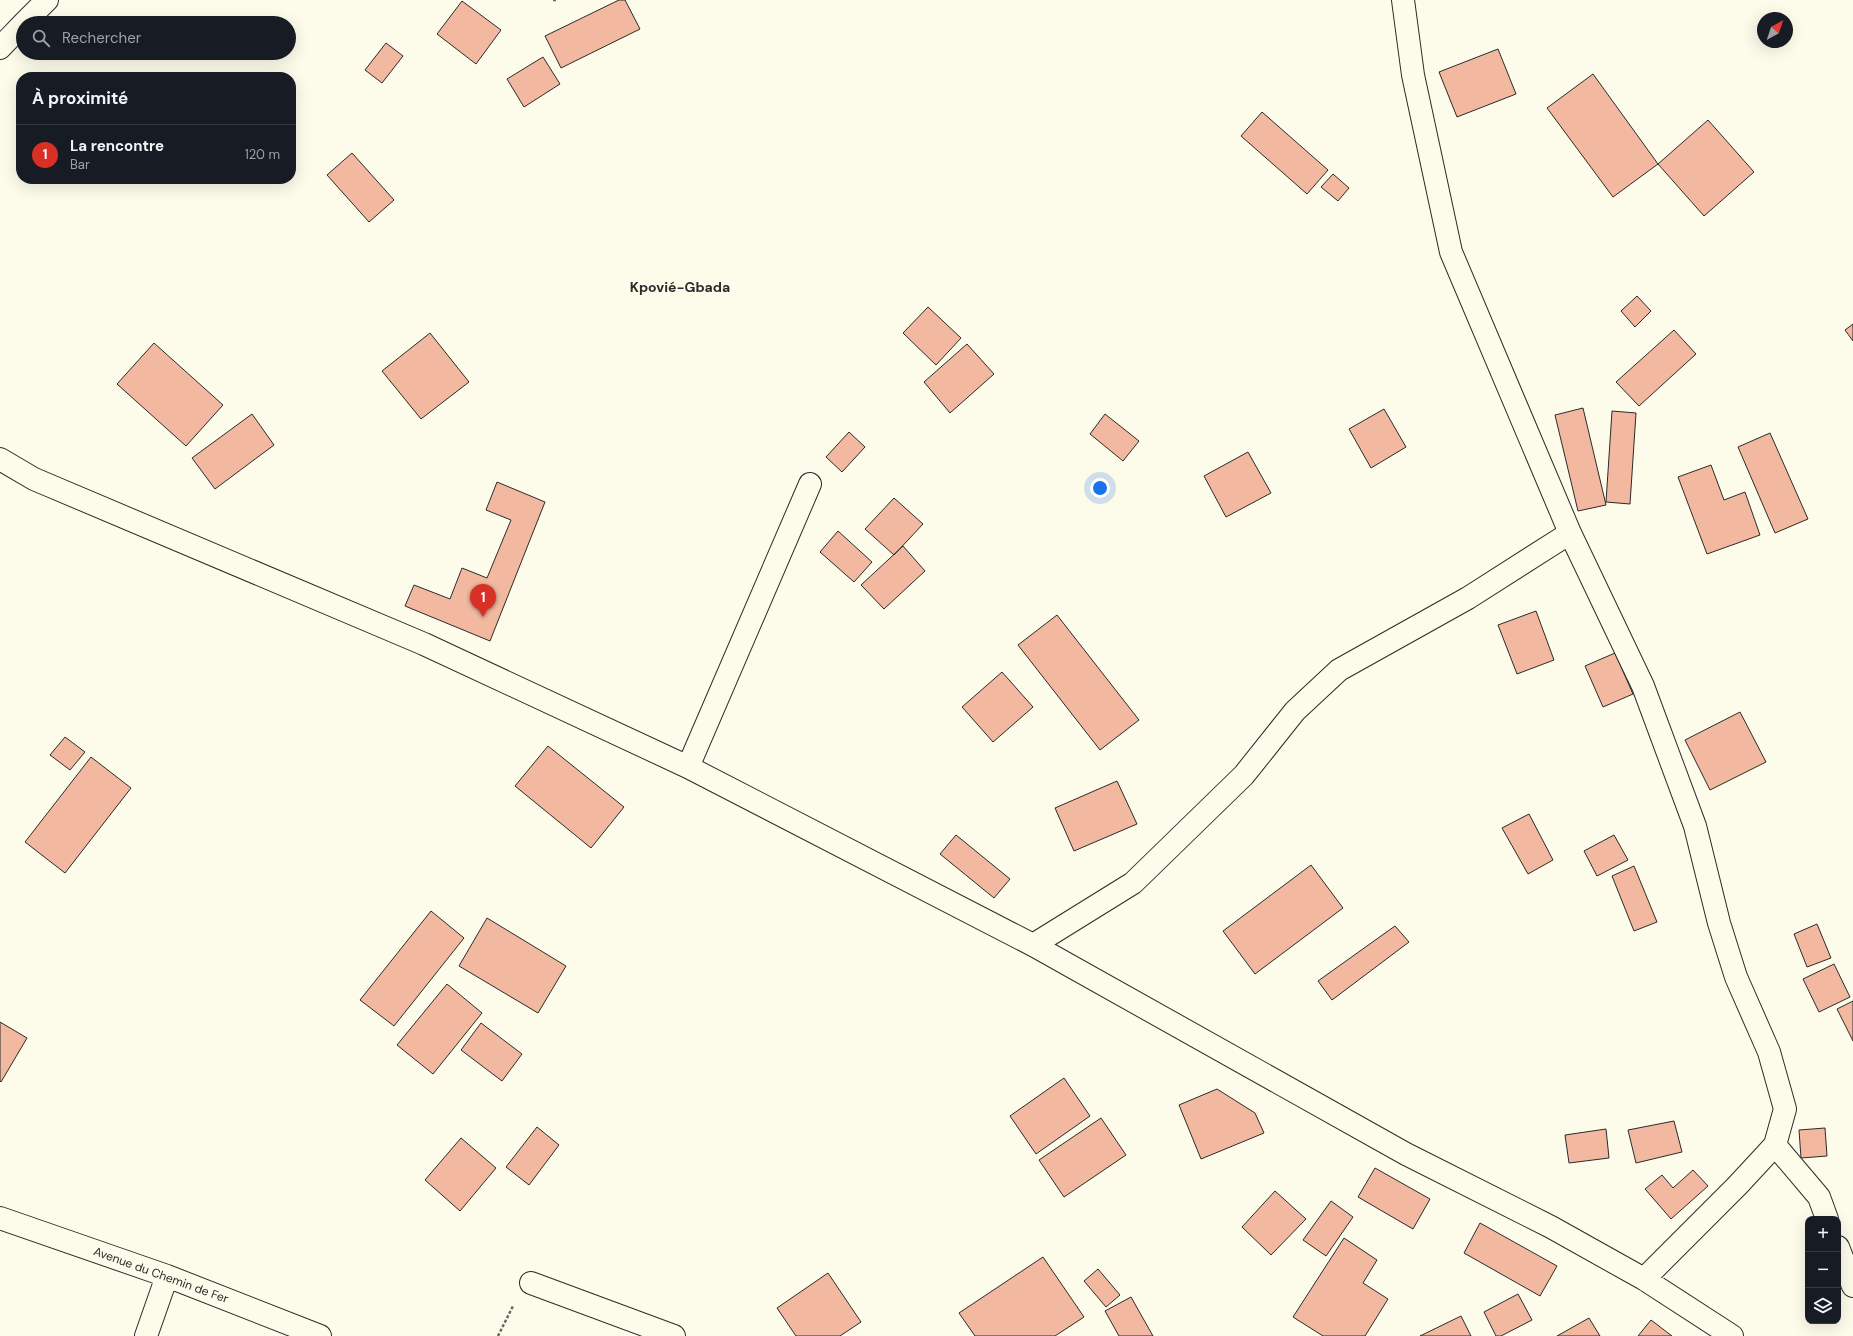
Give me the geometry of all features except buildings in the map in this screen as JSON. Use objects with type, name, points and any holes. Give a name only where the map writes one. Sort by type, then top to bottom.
[{"type":"street","points":[[32,16],[47,0]]},
{"type":"street","points":[[1403,0],[1413,75],[1451,252],[1570,533],[1643,686],[1695,826],[1719,923],[1736,977],[1769,1052],[1785,1109],[1775,1145],[1737,1186],[1644,1279]]},
{"type":"street","points":[[0,48],[16,32]]},
{"type":"street","points":[[0,459],[34,479],[424,644],[688,767],[1033,945],[1406,1154],[1551,1227],[1644,1279],[1732,1336]]},
{"type":"street","points":[[688,767],[810,484]]},
{"type":"street","points":[[1033,945],[1133,883],[1244,775],[1295,711],[1339,670],[1468,598],[1570,533]]},
{"type":"street","points":[[1775,1145],[1819,1197],[1826,1216]]},
{"type":"street","name":"Avenue du Chemin de Fer","points":[[0,1218],[167,1276],[320,1336]]},
{"type":"street","points":[[1840,1252],[1853,1286]]},
{"type":"street","points":[[146,1336],[167,1276]]},
{"type":"street","points":[[531,1284],[674,1336]]},
{"type":"place","name":"La rencontre","points":[[483,617]]},
{"type":"district","name":"Kpovié-Gbada","points":[[680,287]]}]
